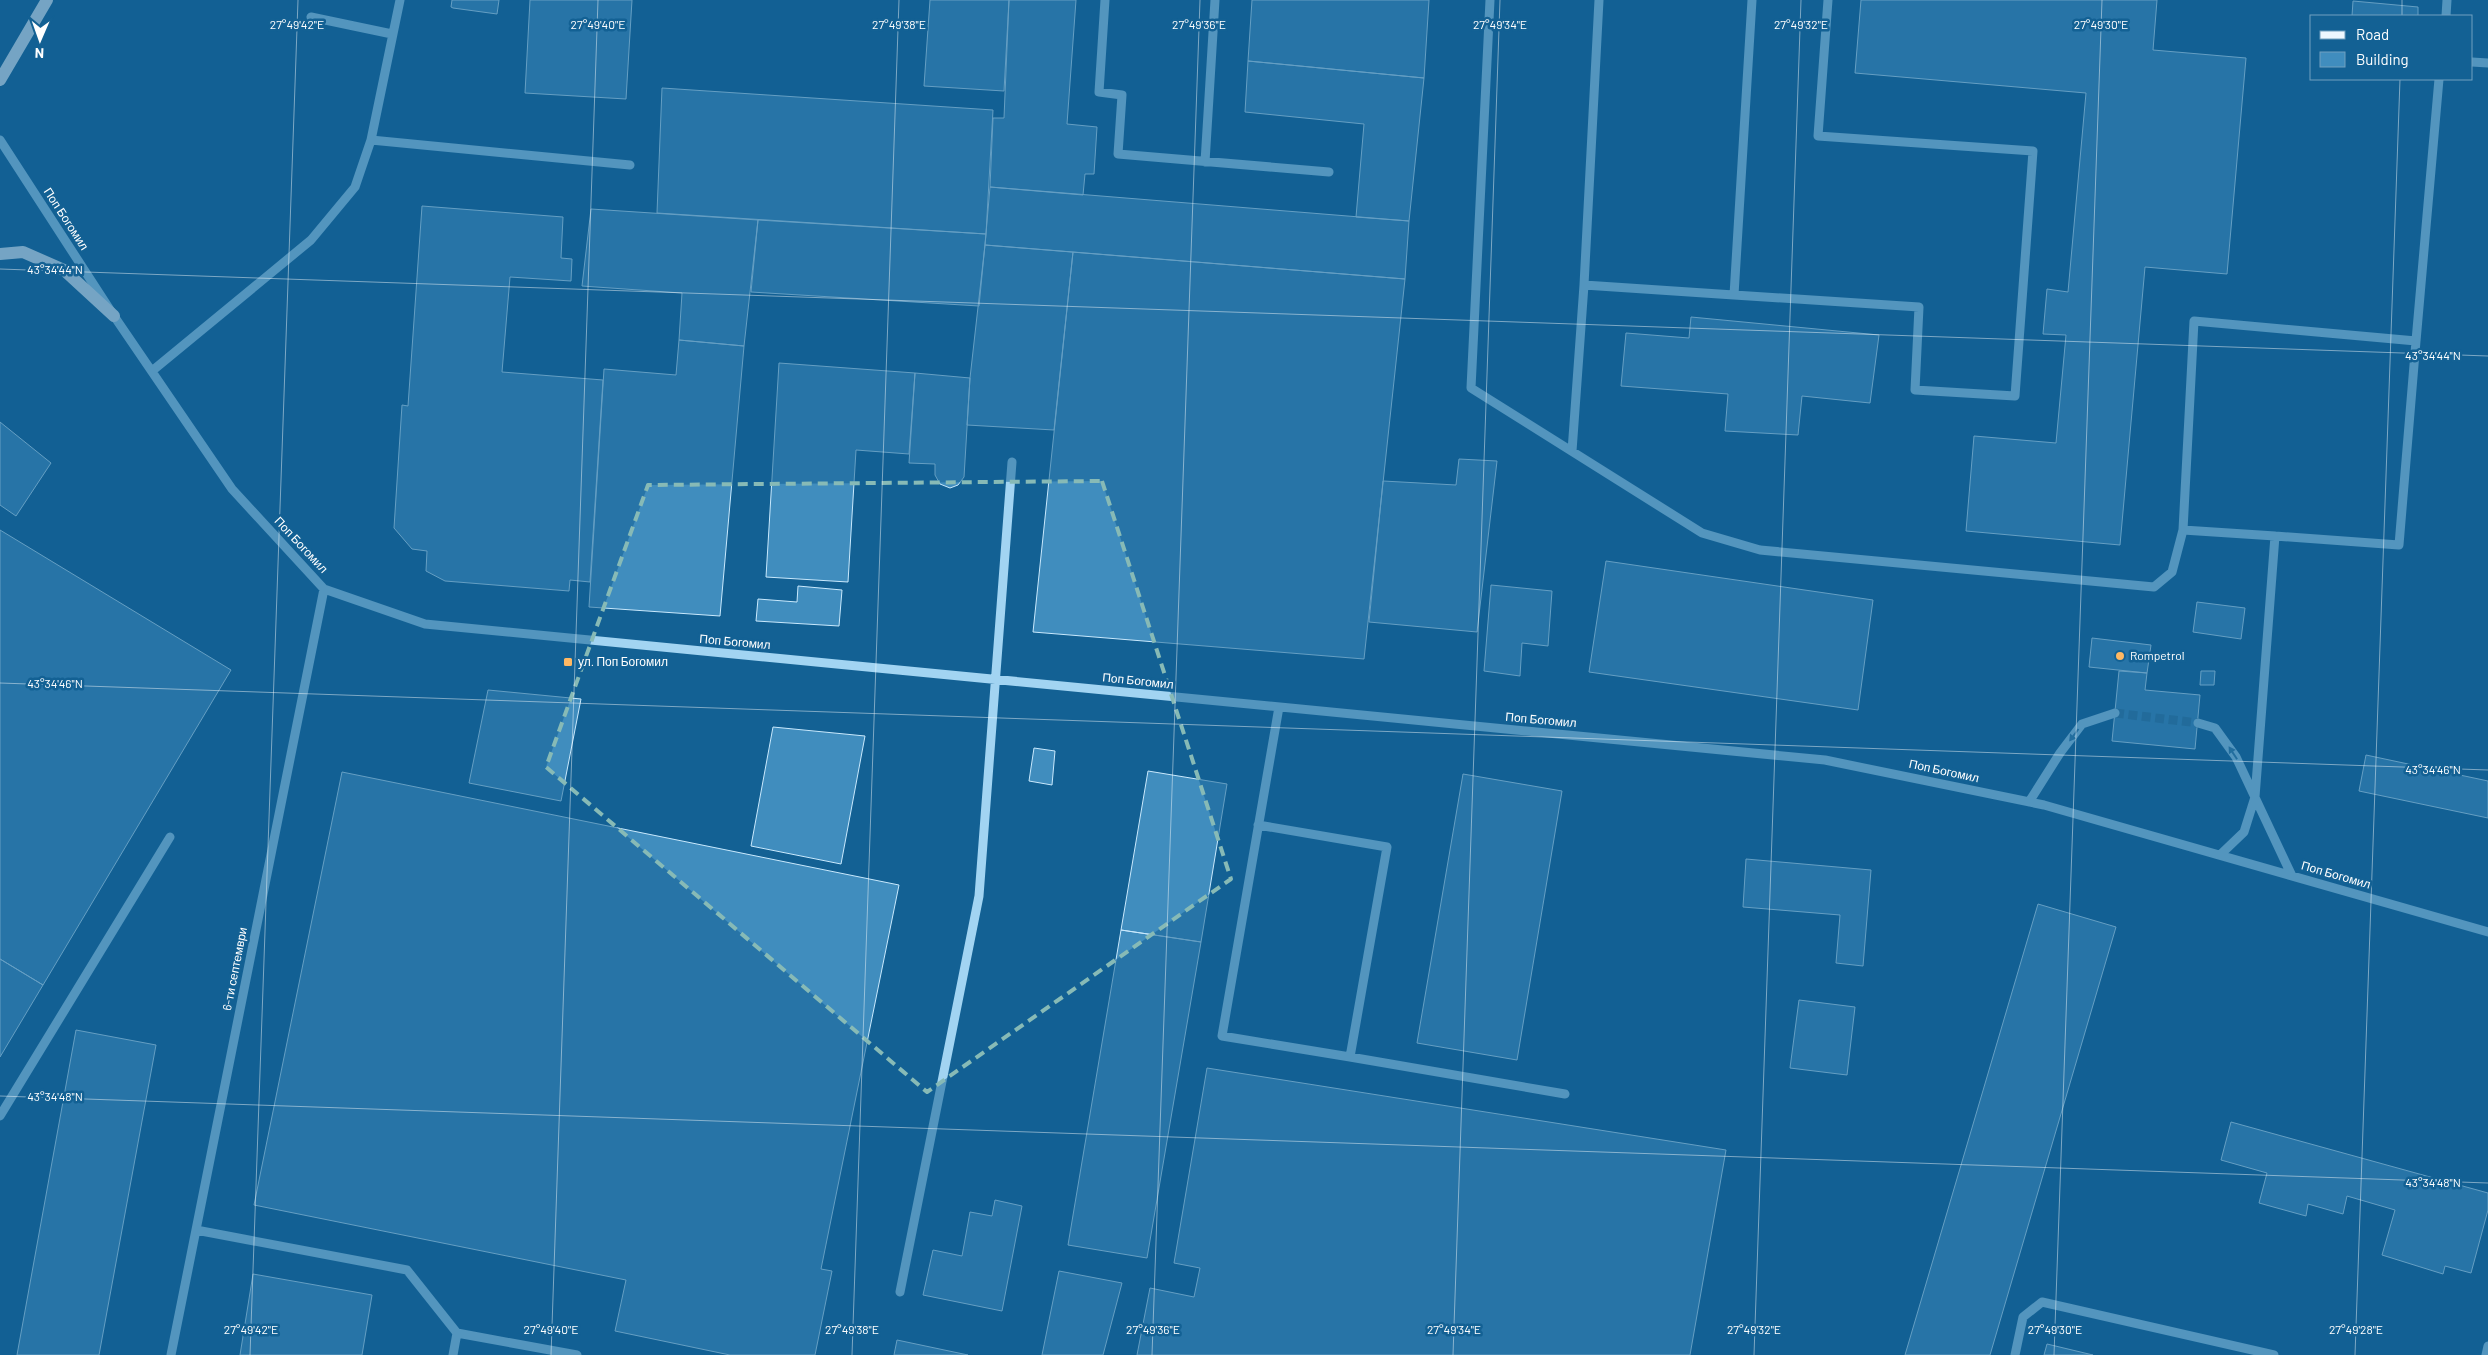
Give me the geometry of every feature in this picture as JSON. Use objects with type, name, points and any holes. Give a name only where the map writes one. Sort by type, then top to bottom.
[{"type":"main road","points":[[0,80],[48,0]]},
{"type":"main road","points":[[0,254],[23,252],[64,270],[114,316]]},
{"type":"street","points":[[152,371],[311,240],[355,187],[372,140],[400,0]]},
{"type":"street","points":[[1105,0],[1099,92],[1122,95],[1118,154],[1329,172]]},
{"type":"street","points":[[1205,162],[1215,0]]},
{"type":"street","points":[[1490,0],[1471,388],[1702,533],[1760,550],[2154,587],[2172,572],[2183,530],[2194,320],[2416,341]]},
{"type":"street","points":[[1572,451],[1584,285],[1599,0]]},
{"type":"street","points":[[1734,295],[1752,0]]},
{"type":"street","points":[[1584,285],[1919,307],[1915,390],[2015,396],[2033,151],[1818,136],[1828,0]]},
{"type":"street","points":[[2446,15],[2448,0]]},
{"type":"street","points":[[311,16],[392,34]]},
{"type":"street","points":[[2473,62],[2488,63]]},
{"type":"street","points":[[2183,530],[2399,545],[2439,80]]},
{"type":"street","name":"Поп Богомил","points":[[0,140],[114,316],[232,490],[324,589],[425,624],[1825,760],[2029,802],[2488,932]]},
{"type":"street","points":[[372,140],[630,165]]},
{"type":"street","points":[[900,1292],[979,896],[1012,462]]},
{"type":"street","points":[[2220,855],[2244,832],[2255,797],[2275,536]]},
{"type":"street","name":"6-ти септември","points":[[171,1355],[324,589]]},
{"type":"street","points":[[1279,707],[1222,1036],[1564,1094]]},
{"type":"street","points":[[2029,802],[2060,753],[2082,724],[2115,713]]},
{"type":"street","points":[[2198,723],[2215,728],[2236,757],[2292,876]]},
{"type":"street","points":[[1258,825],[1387,847],[1350,1057]]},
{"type":"street","points":[[0,1116],[170,837]]},
{"type":"street","points":[[196,1230],[407,1270],[457,1333],[577,1355]]},
{"type":"street","points":[[2015,1355],[2023,1317],[2042,1302],[2274,1355]]},
{"type":"street","points":[[453,1355],[457,1333]]},
{"type":"street","points":[[2486,1355],[2488,1346]]},
{"type":"highlighted area","points":[[1102,481],[1231,879],[927,1092],[546,767],[648,485]]},
{"type":"building","points":[[452,0],[499,0],[497,14],[453,8],[451,7]]},
{"type":"building","points":[[530,0],[632,0],[626,99],[525,93]]},
{"type":"building","points":[[930,0],[1009,0],[1004,91],[924,86]]},
{"type":"building","points":[[1009,0],[1076,0],[1067,124],[1097,127],[1094,174],[1085,174],[1083,195],[990,187],[993,118],[1004,118]]},
{"type":"building","points":[[1252,0],[1429,0],[1424,78],[1248,61]]},
{"type":"building","points":[[1861,0],[2157,0],[2153,50],[2246,58],[2227,274],[2145,267],[2120,545],[1966,531],[1974,436],[2056,443],[2066,335],[2043,334],[2047,289],[2068,292],[2086,93],[1855,73]]},
{"type":"building","points":[[2353,1],[2418,7],[2418,15],[2352,15]]},
{"type":"building","points":[[1248,61],[1424,78],[1409,221],[1356,217],[1364,124],[1245,112]]},
{"type":"building","points":[[662,88],[993,110],[986,234],[657,213]]},
{"type":"building","points":[[990,187],[1409,221],[1405,279],[985,245]]},
{"type":"building","points":[[422,206],[563,217],[561,258],[572,259],[571,281],[510,277],[502,372],[603,380],[590,582],[570,580],[569,591],[445,581],[426,571],[427,551],[412,549],[394,528],[402,405],[408,406]]},
{"type":"building","points":[[591,209],[758,220],[744,346],[679,340],[682,293],[582,286]]},
{"type":"building","points":[[758,220],[986,234],[979,306],[751,292]]},
{"type":"building","points":[[985,245],[1073,252],[1054,430],[967,425],[970,378]]},
{"type":"building","points":[[1073,252],[1405,279],[1364,659],[1033,632]]},
{"type":"building","points":[[1691,317],[1879,335],[1870,403],[1802,396],[1798,435],[1725,431],[1728,394],[1621,386],[1626,333],[1689,338]]},
{"type":"building","points":[[679,340],[744,346],[720,616],[589,607],[604,369],[676,375]]},
{"type":"building","points":[[779,363],[915,373],[909,454],[856,450],[848,582],[766,577]]},
{"type":"building","points":[[915,373],[970,378],[964,477],[958,485],[950,488],[940,484],[935,475],[935,464],[909,463]]},
{"type":"building","points":[[0,422],[51,463],[16,516],[0,505]]},
{"type":"building","points":[[1459,459],[1497,461],[1477,632],[1369,622],[1383,481],[1456,485]]},
{"type":"building","points":[[0,530],[231,670],[43,985],[0,959]]},
{"type":"building","points":[[1606,561],[1873,600],[1858,710],[1589,672]]},
{"type":"building","points":[[1491,585],[1552,591],[1548,646],[1522,643],[1520,676],[1484,671]]},
{"type":"building","points":[[798,586],[842,590],[839,626],[756,621],[758,599],[797,602]]},
{"type":"building","points":[[2197,602],[2245,608],[2241,639],[2193,632]]},
{"type":"building","name":"Rompetrol","points":[[2092,638],[2151,645],[2147,673],[2089,667]]},
{"type":"building","points":[[2119,671],[2147,673],[2145,690],[2200,695],[2195,749],[2112,741]]},
{"type":"building","points":[[2201,671],[2215,671],[2214,685],[2200,685]]},
{"type":"building","points":[[488,690],[581,699],[561,801],[469,783]]},
{"type":"building","points":[[773,727],[865,736],[841,864],[751,846]]},
{"type":"building","points":[[1034,748],[1055,751],[1052,785],[1029,781]]},
{"type":"building","points":[[2366,755],[2488,781],[2488,818],[2359,791]]},
{"type":"building","points":[[1148,771],[1227,784],[1201,942],[1121,930]]},
{"type":"building","points":[[342,772],[899,885],[821,1269],[832,1271],[815,1355],[730,1355],[615,1331],[626,1280],[254,1205]]},
{"type":"building","points":[[1463,774],[1562,791],[1517,1060],[1417,1043]]},
{"type":"building","points":[[1746,859],[1871,870],[1863,966],[1836,963],[1840,915],[1743,907]]},
{"type":"building","points":[[2038,904],[2116,927],[1990,1355],[1905,1355]]},
{"type":"building","points":[[1121,930],[1201,942],[1147,1258],[1068,1245]]},
{"type":"building","points":[[0,959],[43,985],[0,1057]]},
{"type":"building","points":[[1799,1000],[1855,1007],[1847,1075],[1790,1068]]},
{"type":"building","points":[[76,1030],[156,1045],[99,1355],[17,1355]]},
{"type":"building","points":[[1207,1068],[1726,1150],[1690,1355],[1137,1355],[1150,1288],[1194,1297],[1200,1268],[1174,1263]]},
{"type":"building","points":[[2231,1122],[2488,1193],[2488,1210],[2471,1273],[2445,1266],[2443,1274],[2382,1255],[2395,1210],[2347,1196],[2343,1214],[2308,1204],[2306,1216],[2259,1203],[2267,1173],[2221,1160]]},
{"type":"building","points":[[995,1200],[1022,1206],[1002,1311],[923,1295],[933,1250],[962,1256],[970,1212],[992,1216]]},
{"type":"building","points":[[1059,1271],[1122,1283],[1103,1355],[1042,1355]]},
{"type":"building","points":[[253,1274],[372,1295],[362,1355],[240,1355]]},
{"type":"building","points":[[897,1340],[968,1355],[894,1355]]},
{"type":"building","points":[[2047,1344],[2093,1355],[2044,1355]]},
{"type":"tunnel","points":[[2115,713],[2198,723]]},
{"type":"place","name":"Rompetrol","points":[[2120,656]]},
{"type":"place","name":"ул. Поп Богомил","points":[[568,662]]}]
